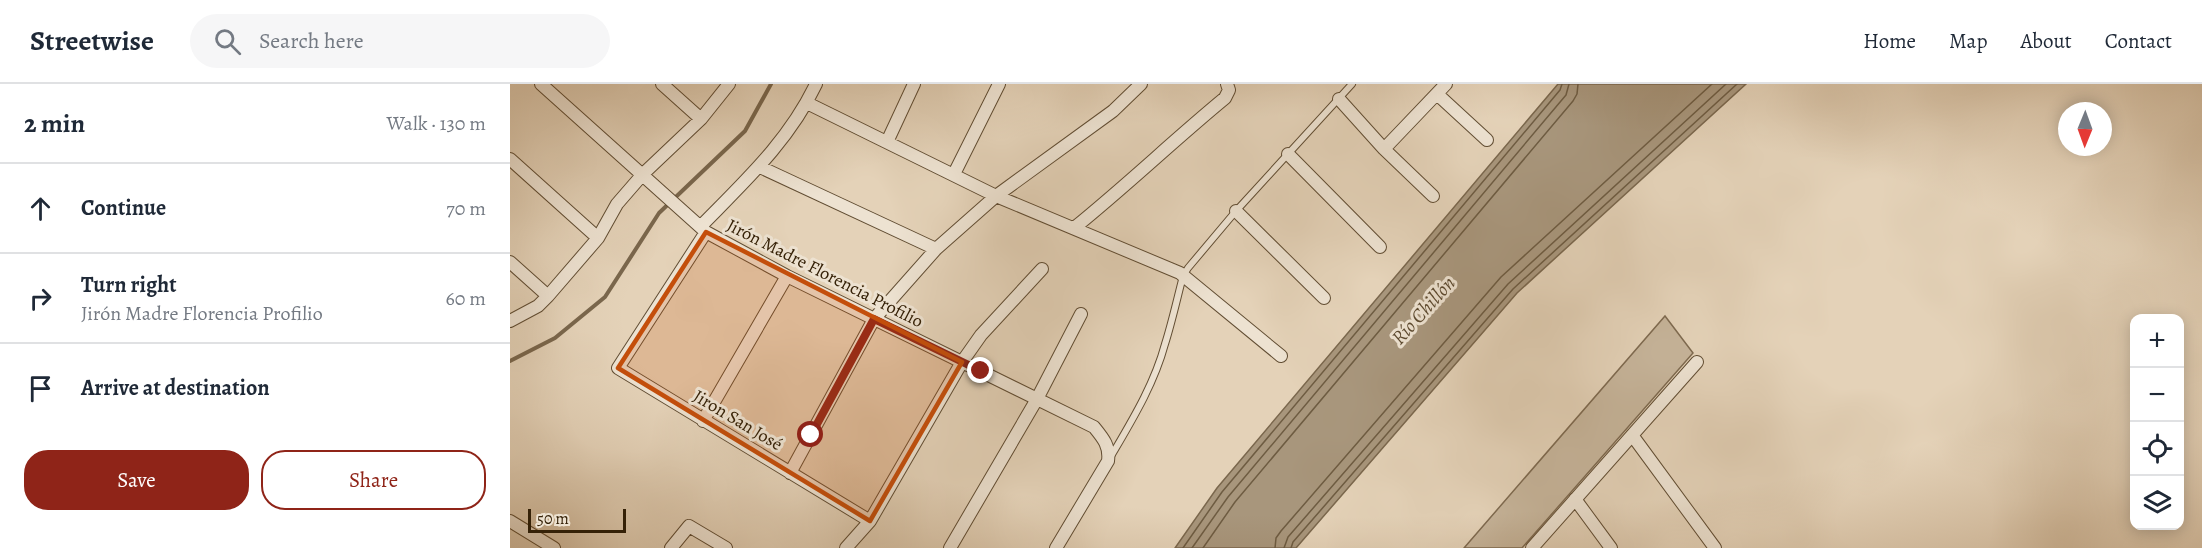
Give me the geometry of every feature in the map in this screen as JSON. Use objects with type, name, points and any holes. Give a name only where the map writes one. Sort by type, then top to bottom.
[{"type":"street","name":"Jirón Madre Florencia Profilio","points":[[542,84],[703,229],[787,276],[1094,427],[1106,442],[1108,461]]},
{"type":"street","points":[[662,84],[701,119]]},
{"type":"street","points":[[510,321],[538,306],[548,296],[598,237],[617,204],[643,174],[701,119],[729,84]]},
{"type":"street","points":[[703,229],[784,137],[807,103],[816,84]]},
{"type":"street","points":[[887,142],[914,84]]},
{"type":"street","points":[[954,174],[999,84]]},
{"type":"street","points":[[790,473],[874,319],[936,249],[996,196],[1113,111],[1141,84]]},
{"type":"street","points":[[1074,228],[1225,98],[1229,90],[1227,84]]},
{"type":"street","points":[[1384,149],[1446,84]]},
{"type":"street","points":[[1437,94],[1487,140]]},
{"type":"street","points":[[1339,99],[1384,149],[1433,196]]},
{"type":"street","points":[[807,103],[996,196],[1180,273],[1281,356]]},
{"type":"street","points":[[1288,154],[1380,247]]},
{"type":"street","points":[[510,159],[598,237]]},
{"type":"street","points":[[760,166],[936,249]]},
{"type":"street","points":[[1236,211],[1324,298]]},
{"type":"street","name":"Jiron San José","points":[[703,229],[618,368],[870,521]]},
{"type":"street","points":[[510,262],[548,296]]},
{"type":"street","points":[[846,548],[870,521],[962,362],[981,335],[1042,269]]},
{"type":"street","points":[[703,420],[787,276]]},
{"type":"street","points":[[950,548],[1037,399],[1081,314]]},
{"type":"street","points":[[1532,548],[1697,362]]},
{"type":"street","points":[[1632,435],[1715,548]]},
{"type":"street","points":[[1056,548],[1108,461]]},
{"type":"street","points":[[1575,499],[1611,548]]},
{"type":"street","points":[[510,521],[554,548]]},
{"type":"street","points":[[671,548],[689,526],[726,548]]},
{"type":"lane","points":[[1108,461],[1132,421],[1153,377],[1165,345],[1184,276],[1236,211],[1352,84]]},
{"type":"highlighted area","points":[[706,232],[962,362],[870,521],[618,368]]},
{"type":"shaded area","points":[[1665,316],[1693,353],[1522,548],[1464,548]]},
{"type":"water","name":"Río Chillón","points":[[1558,84],[1746,84],[1517,293],[1296,548],[1175,548],[1217,488]]},
{"type":"waterway","points":[[510,361],[555,338],[605,297],[659,213],[745,131],[771,84]]},
{"type":"route","points":[[811,435],[874,319],[981,371]]}]
